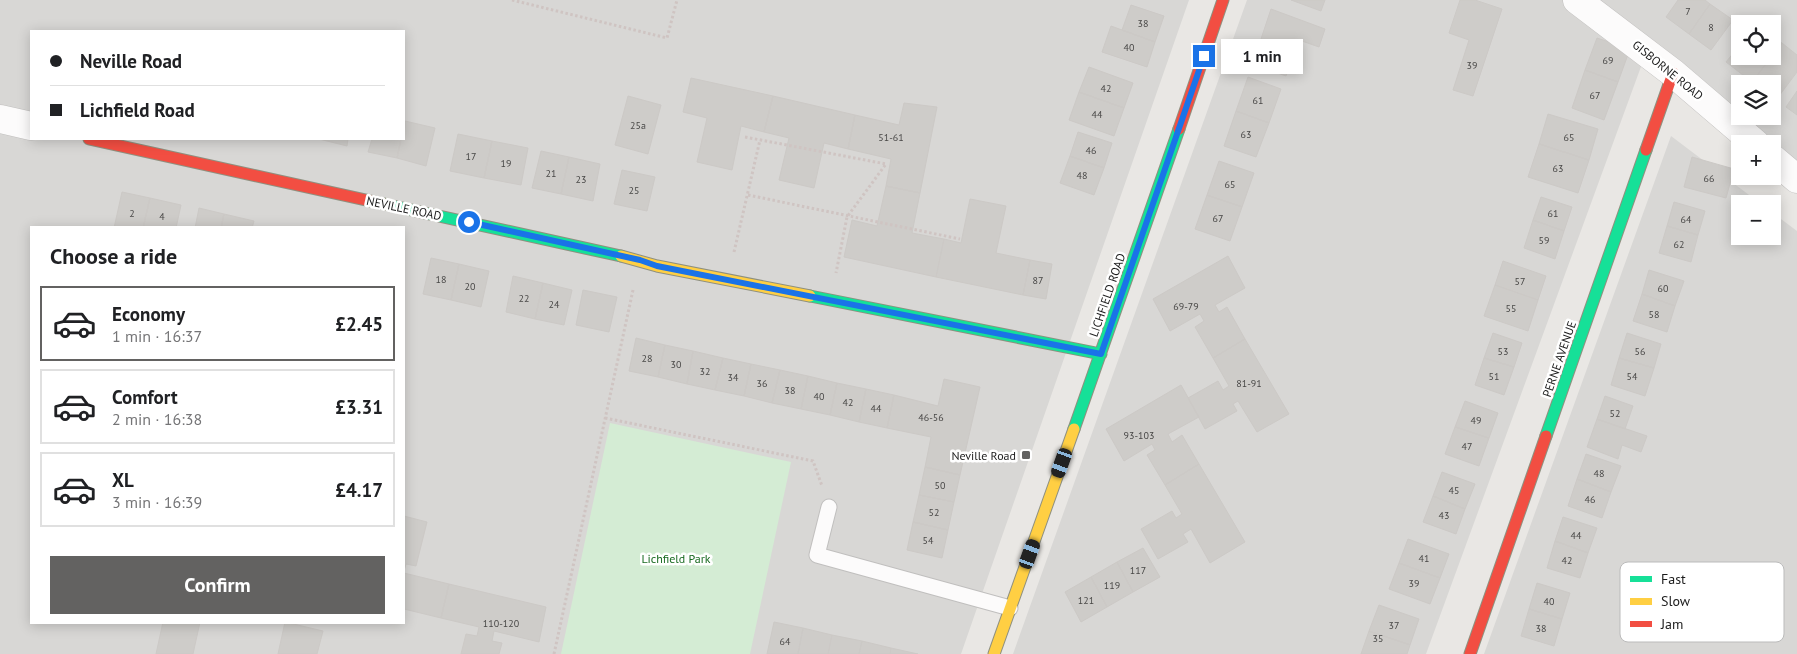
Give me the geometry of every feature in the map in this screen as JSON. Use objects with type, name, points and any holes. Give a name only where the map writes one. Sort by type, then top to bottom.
[{"type":"street","name":"LICHFIELD ROAD","points":[[994,654],[1101,354],[1223,0]]},
{"type":"street","name":"GISBORNE ROAD","points":[[1577,0],[1673,73],[1745,135]]},
{"type":"street","name":"PERNE AVENUE","points":[[1470,654],[1673,73]]},
{"type":"street","points":[[0,119],[30,126]]},
{"type":"street","name":"NEVILLE ROAD","points":[[94,140],[640,260],[657,266],[1101,354]]},
{"type":"street","points":[[1781,166],[1797,179]]},
{"type":"lane","points":[[829,507],[818,555],[1010,608]]},
{"type":"path","points":[[512,0],[667,38],[677,0]]},
{"type":"path","points":[[745,137],[886,164],[847,217],[831,300]]},
{"type":"path","points":[[728,280],[760,140]]},
{"type":"path","points":[[748,194],[847,217],[960,239]]},
{"type":"path","points":[[554,654],[640,260]]},
{"type":"path","points":[[605,418],[813,461],[829,507]]},
{"type":"shaded area","points":[[0,0],[1189,0],[961,654],[0,654]]},
{"type":"shaded area","points":[[1247,0],[1797,0],[1797,168],[1781,155],[1781,135],[1754,135],[1741,125],[1781,125],[1781,75],[1731,75],[1731,117],[1646,53],[1426,654],[1013,654]]},
{"type":"shaded area","points":[[1671,136],[1731,181],[1731,185],[1736,185],[1749,195],[1731,195],[1731,245],[1781,245],[1781,219],[1797,231],[1797,654],[1484,654]]},
{"type":"green space","name":"Lichfield Park","points":[[610,423],[791,462],[750,654],[561,654]]},
{"type":"building","points":[[1291,0],[1325,0],[1321,11]]},
{"type":"building","points":[[1460,0],[1475,0],[1502,9],[1473,96],[1453,90],[1469,40],[1449,33]]},
{"type":"building","points":[[1678,0],[1705,0],[1710,4],[1689,34],[1666,17]]},
{"type":"building","points":[[1710,4],[1731,19],[1731,23],[1711,50],[1689,34]]},
{"type":"building","points":[[1131,5],[1164,16],[1155,42],[1122,30]]},
{"type":"building","points":[[1271,9],[1325,29],[1319,47],[1299,40],[1295,51],[1261,39]]},
{"type":"building","points":[[1111,26],[1155,42],[1147,67],[1102,52]]},
{"type":"building","points":[[1597,38],[1630,49],[1618,82],[1585,70]]},
{"type":"building","points":[[1261,39],[1295,51],[1286,76],[1252,64]]},
{"type":"building","points":[[1782,43],[1797,55],[1797,72],[1781,93],[1781,75],[1757,75],[1765,65],[1781,65]]},
{"type":"building","points":[[1731,56],[1731,65],[1765,65],[1757,75],[1743,75],[1726,62]]},
{"type":"building","points":[[1089,67],[1133,83],[1124,108],[1079,92]]},
{"type":"building","points":[[1585,70],[1618,82],[1604,120],[1572,108]]},
{"type":"building","points":[[1248,77],[1281,89],[1269,123],[1236,111]]},
{"type":"building","points":[[691,78],[773,96],[764,132],[741,126],[732,170],[697,162],[707,118],[683,112]]},
{"type":"building","points":[[1797,91],[1797,115],[1786,107]]},
{"type":"building","points":[[1079,92],[1124,108],[1114,136],[1069,120]]},
{"type":"building","points":[[628,96],[661,105],[648,154],[615,145]]},
{"type":"building","points":[[773,96],[855,115],[848,149],[824,143],[814,188],[779,180],[789,138],[764,132]]},
{"type":"building","points":[[904,103],[937,107],[920,193],[886,186],[891,159],[848,149],[855,115],[899,125]]},
{"type":"building","points":[[1236,111],[1269,123],[1256,157],[1224,146]]},
{"type":"building","points":[[1548,114],[1598,129],[1589,160],[1539,144]]},
{"type":"building","points":[[405,121],[435,128],[426,166],[397,158],[401,140],[405,140]]},
{"type":"building","points":[[1078,132],[1112,143],[1104,168],[1070,156]]},
{"type":"building","points":[[458,134],[492,141],[484,178],[450,171]]},
{"type":"building","points":[[323,140],[348,140],[347,146]]},
{"type":"building","points":[[372,140],[401,140],[397,158],[368,152]]},
{"type":"building","points":[[492,141],[528,148],[521,185],[484,178]]},
{"type":"building","points":[[1539,144],[1589,160],[1578,193],[1528,177]]},
{"type":"building","points":[[541,151],[569,157],[561,194],[532,188]]},
{"type":"building","points":[[1070,156],[1104,168],[1094,195],[1060,183]]},
{"type":"building","points":[[569,157],[600,164],[593,201],[561,194]]},
{"type":"building","points":[[1692,157],[1731,168],[1731,180],[1726,198],[1684,187]]},
{"type":"building","points":[[1219,161],[1254,173],[1242,207],[1207,195]]},
{"type":"building","points":[[622,170],[655,177],[647,211],[614,204]]},
{"type":"building","points":[[886,186],[920,193],[912,233],[944,239],[936,277],[844,257],[852,220],[877,226]]},
{"type":"building","points":[[122,192],[150,198],[143,226],[114,226]]},
{"type":"building","points":[[1207,195],[1242,207],[1230,241],[1195,229]]},
{"type":"building","points":[[1541,197],[1572,207],[1564,231],[1533,220]]},
{"type":"building","points":[[150,198],[181,205],[176,226],[143,226]]},
{"type":"building","points":[[970,199],[1006,206],[996,253],[1030,260],[1023,295],[936,277],[944,239],[961,243]]},
{"type":"building","points":[[1674,202],[1705,211],[1698,235],[1667,226]]},
{"type":"building","points":[[199,208],[224,214],[221,226],[195,226]]},
{"type":"building","points":[[224,214],[254,221],[253,226],[221,226]]},
{"type":"building","points":[[1533,220],[1564,231],[1555,259],[1524,248]]},
{"type":"building","points":[[1667,226],[1698,235],[1691,262],[1659,253]]},
{"type":"building","points":[[1228,256],[1245,288],[1215,305],[1219,312],[1227,307],[1245,339],[1213,358],[1195,327],[1204,321],[1200,314],[1170,331],[1153,299]]},
{"type":"building","points":[[431,258],[459,264],[451,300],[423,294]]},
{"type":"building","points":[[1030,260],[1052,264],[1046,299],[1023,295]]},
{"type":"building","points":[[1503,261],[1546,276],[1538,300],[1495,285]]},
{"type":"building","points":[[459,264],[489,271],[481,307],[451,300]]},
{"type":"building","points":[[1649,270],[1684,281],[1675,306],[1642,294]]},
{"type":"building","points":[[513,276],[543,283],[535,319],[506,312]]},
{"type":"building","points":[[543,283],[572,290],[564,325],[535,319]]},
{"type":"building","points":[[1495,285],[1538,300],[1528,331],[1484,316]]},
{"type":"building","points":[[583,290],[617,297],[609,332],[576,325]]},
{"type":"building","points":[[1642,294],[1675,306],[1667,332],[1633,321]]},
{"type":"building","points":[[1493,333],[1522,343],[1514,367],[1484,358]]},
{"type":"building","points":[[1627,333],[1661,344],[1654,368],[1619,358]]},
{"type":"building","points":[[636,338],[665,345],[658,377],[629,371]]},
{"type":"building","points":[[1245,339],[1289,414],[1257,432],[1238,401],[1233,404],[1237,411],[1205,429],[1188,398],[1218,381],[1223,390],[1229,386],[1213,358]]},
{"type":"building","points":[[665,345],[693,351],[687,384],[658,377]]},
{"type":"building","points":[[693,351],[723,358],[715,390],[687,384]]},
{"type":"building","points":[[723,358],[751,364],[744,396],[715,390]]},
{"type":"building","points":[[1484,358],[1514,367],[1504,395],[1475,385]]},
{"type":"building","points":[[1619,358],[1654,368],[1645,396],[1611,385]]},
{"type":"building","points":[[751,364],[780,370],[772,403],[744,396]]},
{"type":"building","points":[[780,370],[808,376],[801,409],[772,403]]},
{"type":"building","points":[[808,376],[837,383],[830,415],[801,409]]},
{"type":"building","points":[[944,379],[980,387],[960,475],[925,467],[931,437],[887,428],[894,395],[938,406]]},
{"type":"building","points":[[837,383],[866,389],[859,422],[830,415]]},
{"type":"building","points":[[1181,385],[1199,417],[1168,434],[1172,442],[1182,435],[1199,464],[1165,485],[1147,455],[1155,450],[1152,444],[1124,461],[1106,429]]},
{"type":"building","points":[[866,389],[894,395],[887,428],[859,422]]},
{"type":"building","points":[[1605,396],[1633,406],[1625,429],[1597,419]]},
{"type":"building","points":[[1465,401],[1498,413],[1489,438],[1455,427]]},
{"type":"building","points":[[1597,419],[1647,436],[1641,452],[1622,445],[1618,459],[1587,447]]},
{"type":"building","points":[[1455,427],[1489,438],[1479,466],[1445,454]]},
{"type":"building","points":[[1586,454],[1621,466],[1611,492],[1577,479]]},
{"type":"building","points":[[1199,464],[1245,542],[1210,563],[1191,529],[1183,534],[1188,542],[1158,559],[1141,529],[1172,511],[1176,518],[1182,514],[1165,485]]},
{"type":"building","points":[[925,467],[960,475],[954,502],[919,495]]},
{"type":"building","points":[[1442,472],[1475,484],[1465,509],[1433,496]]},
{"type":"building","points":[[1577,479],[1611,492],[1602,518],[1568,506]]},
{"type":"building","points":[[919,495],[954,502],[948,530],[913,522]]},
{"type":"building","points":[[1433,496],[1465,509],[1456,534],[1423,522]]},
{"type":"building","points":[[405,516],[427,522],[416,566],[406,564],[405,568]]},
{"type":"building","points":[[1563,517],[1597,528],[1588,553],[1555,541]]},
{"type":"building","points":[[913,522],[948,530],[942,558],[907,550]]},
{"type":"building","points":[[1408,539],[1449,554],[1440,578],[1399,563]]},
{"type":"building","points":[[1555,541],[1588,553],[1580,578],[1547,568]]},
{"type":"building","points":[[1143,548],[1160,577],[1133,592],[1117,562]]},
{"type":"building","points":[[1117,562],[1133,592],[1107,607],[1091,577]]},
{"type":"building","points":[[1399,563],[1440,578],[1430,604],[1389,589]]},
{"type":"building","points":[[405,573],[449,584],[441,618],[405,609]]},
{"type":"building","points":[[1091,577],[1107,607],[1081,622],[1065,592]]},
{"type":"building","points":[[1537,583],[1570,593],[1562,619],[1529,609]]},
{"type":"building","points":[[449,584],[546,607],[539,642],[494,631],[492,641],[502,643],[499,654],[461,654],[466,634],[477,636],[479,627],[441,618]]},
{"type":"building","points":[[1379,605],[1419,619],[1410,645],[1369,631]]},
{"type":"building","points":[[1529,609],[1562,619],[1554,646],[1521,636]]},
{"type":"building","points":[[774,622],[803,628],[798,654],[767,654]]},
{"type":"building","points":[[163,624],[200,624],[193,654],[156,654]]},
{"type":"building","points":[[285,624],[293,624],[323,631],[317,654],[278,654]]},
{"type":"building","points":[[803,628],[832,635],[828,654],[798,654]]},
{"type":"building","points":[[1369,631],[1410,645],[1407,654],[1361,654]]},
{"type":"building","points":[[832,635],[862,641],[859,654],[828,654]]},
{"type":"building","points":[[862,641],[891,648],[890,654],[859,654]]},
{"type":"building","points":[[891,648],[918,654],[890,654]]},
{"type":"traffic: fast","points":[[1074,429],[1179,129]]},
{"type":"traffic: fast","points":[[1546,436],[1646,150]]},
{"type":"traffic: fast","points":[[384,204],[621,256]]},
{"type":"traffic: fast","points":[[810,296],[1101,354]]},
{"type":"traffic: slow","points":[[621,256],[657,266],[810,296]]},
{"type":"traffic: slow","points":[[994,654],[1074,429]]},
{"type":"traffic: jam","points":[[1179,129],[1223,0]]},
{"type":"traffic: jam","points":[[1646,150],[1673,73]]},
{"type":"traffic: jam","points":[[94,140],[384,204]]},
{"type":"traffic: jam","points":[[1470,654],[1546,436]]},
{"type":"place","name":"Neville Road","points":[[1026,455]]},
{"type":"route","points":[[469,222],[640,260],[657,266],[1101,354],[1204,56]]}]
